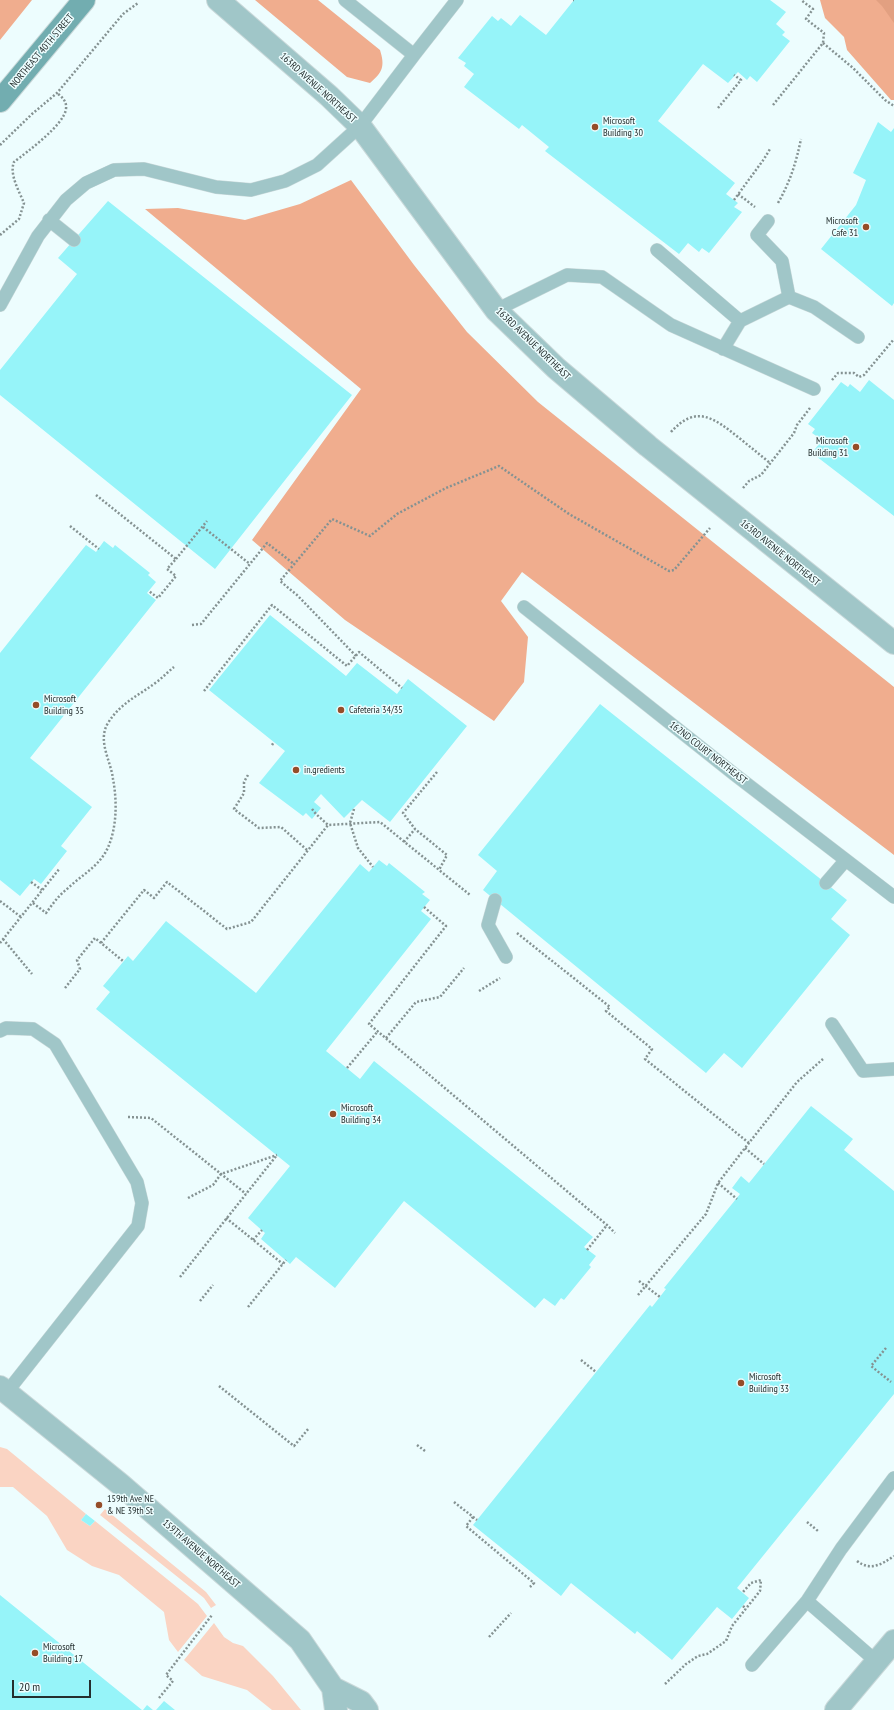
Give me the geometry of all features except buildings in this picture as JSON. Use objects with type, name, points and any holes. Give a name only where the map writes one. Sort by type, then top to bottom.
[{"type":"main road","name":"NORTHEAST 40TH STREET","points":[[0,101],[84,0]]},
{"type":"street","name":"163RD AVENUE NORTHEAST","points":[[218,0],[329,96],[360,126],[496,310],[556,368],[648,446],[894,643]]},
{"type":"street","name":"159TH AVENUE NORTHEAST","points":[[3,1390],[120,1484],[300,1640],[333,1688],[336,1710]]},
{"type":"street","points":[[836,1710],[894,1641]]},
{"type":"street","name":"159TH AVENUE NORTHEAST","points":[[333,1688],[361,1702],[367,1710]]},
{"type":"lane","points":[[345,0],[414,55]]},
{"type":"lane","points":[[0,305],[38,236],[49,220],[66,200],[86,183],[114,170],[144,169],[216,187],[251,190],[285,181],[317,165],[360,126],[457,0]]},
{"type":"lane","points":[[49,220],[74,240]]},
{"type":"lane","points":[[768,221],[757,235],[782,261],[789,297]]},
{"type":"lane","points":[[657,250],[740,321]]},
{"type":"lane","points":[[496,310],[567,275],[602,277],[671,325],[814,389]]},
{"type":"lane","points":[[723,349],[740,321],[789,297],[814,307],[858,338]]},
{"type":"lane","name":"162ND COURT NORTHEAST","points":[[524,607],[845,861],[894,897]]},
{"type":"lane","points":[[826,883],[845,861]]},
{"type":"lane","points":[[496,900],[488,925],[506,957]]},
{"type":"lane","points":[[832,1024],[863,1071],[894,1069]]},
{"type":"lane","points":[[0,1031],[6,1028],[32,1029],[55,1044],[137,1182],[142,1204],[138,1226],[3,1390]]},
{"type":"lane","points":[[752,1666],[807,1601],[841,1549],[894,1478]]},
{"type":"lane","points":[[807,1601],[877,1662]]},
{"type":"path","points":[[773,105],[823,43],[824,33],[806,18],[813,9],[801,0]]},
{"type":"path","points":[[0,145],[32,114],[57,93],[123,14],[138,3]]},
{"type":"path","points":[[823,43],[853,68],[885,100],[894,106]]},
{"type":"path","points":[[718,108],[741,80],[734,75]]},
{"type":"path","points":[[0,235],[19,219],[24,203],[16,184],[12,168],[14,162],[48,134],[63,117],[67,108],[65,102],[57,93]]},
{"type":"path","points":[[768,221],[792,177],[801,139]]},
{"type":"path","points":[[734,200],[770,149]]},
{"type":"path","points":[[671,432],[684,420],[700,416],[708,417],[723,425],[770,463],[761,474],[749,481],[743,488]]},
{"type":"path","points":[[356,656],[297,595],[280,581],[332,519],[370,536],[403,511],[446,488],[499,466],[569,514],[669,571],[674,570],[710,528]]},
{"type":"path","points":[[96,495],[176,559]]},
{"type":"path","points":[[149,591],[158,598],[176,576],[167,569],[207,521]]},
{"type":"path","points":[[70,526],[99,549]]},
{"type":"path","points":[[203,527],[250,564]]},
{"type":"path","points":[[192,625],[201,624],[267,542],[294,564]]},
{"type":"path","points":[[204,691],[272,605],[347,666],[359,652],[402,688]]},
{"type":"path","points":[[33,903],[46,913],[64,891],[95,867],[102,858],[109,845],[115,823],[113,778],[104,743],[104,734],[107,724],[124,704],[158,681],[174,667]]},
{"type":"path","points":[[437,772],[403,813],[415,829],[447,855],[439,870]]},
{"type":"path","points":[[248,775],[244,782],[244,794],[234,809],[259,828],[281,827],[307,850]]},
{"type":"path","points":[[312,809],[328,825]]},
{"type":"path","points":[[354,809],[350,823],[358,848],[373,867]]},
{"type":"path","points":[[101,943],[144,890],[154,898],[167,882],[227,929],[251,922],[328,825],[380,822],[470,896]]},
{"type":"path","points":[[404,842],[415,829]]},
{"type":"path","points":[[0,943],[60,868]]},
{"type":"path","points":[[31,882],[42,890]]},
{"type":"path","points":[[0,900],[21,917]]},
{"type":"path","points":[[424,907],[446,926],[368,1024],[615,1233]]},
{"type":"path","points":[[517,932],[610,1006],[606,1011],[652,1049],[645,1059],[749,1143]]},
{"type":"path","points":[[65,988],[80,968],[77,960],[95,938],[123,961]]},
{"type":"path","points":[[3,939],[32,974]]},
{"type":"path","points":[[386,1038],[416,1002],[440,997],[464,968]]},
{"type":"path","points":[[479,992],[500,978]]},
{"type":"path","points":[[347,1068],[378,1032]]},
{"type":"path","points":[[638,1295],[706,1214],[718,1183],[745,1148],[797,1082],[823,1059]]},
{"type":"path","points":[[128,1117],[151,1118],[246,1194]]},
{"type":"path","points":[[745,1148],[764,1164]]},
{"type":"path","points":[[180,1277],[277,1155],[221,1174],[213,1185],[188,1198]]},
{"type":"path","points":[[718,1183],[737,1199]]},
{"type":"path","points":[[226,1218],[283,1264]]},
{"type":"path","points":[[587,1250],[607,1225]]},
{"type":"path","points":[[253,1240],[262,1230]]},
{"type":"path","points":[[248,1307],[286,1260]]},
{"type":"path","points":[[640,1281],[660,1297]]},
{"type":"path","points":[[200,1300],[213,1285]]},
{"type":"path","points":[[886,1348],[871,1366],[891,1382]]},
{"type":"path","points":[[581,1360],[596,1372]]},
{"type":"path","points":[[219,1386],[294,1446],[309,1428]]},
{"type":"path","points":[[417,1445],[425,1451]]},
{"type":"path","points":[[454,1502],[477,1520]]},
{"type":"path","points":[[473,1517],[466,1526],[534,1583],[530,1588]]},
{"type":"path","points":[[807,1522],[818,1531]]},
{"type":"path","points":[[858,1562],[869,1567],[888,1560],[894,1556]]},
{"type":"path","points":[[665,1684],[686,1664],[698,1656],[707,1654],[726,1641],[732,1626],[760,1591],[761,1580],[751,1583],[743,1592]]},
{"type":"path","points":[[743,1606],[746,1609]]},
{"type":"path","points":[[489,1637],[511,1613]]},
{"type":"path","points":[[159,1698],[173,1681],[166,1675],[212,1615]]},
{"type":"shaded area","points":[[0,0],[32,0],[0,40]]},
{"type":"shaded area","points":[[255,0],[318,0],[380,50],[382,68],[380,72],[370,83],[347,77]]},
{"type":"shaded area","points":[[820,0],[894,0],[894,100],[891,100],[847,50],[844,37],[825,18]]},
{"type":"shaded area","points":[[876,0],[894,0],[894,23],[882,6]]},
{"type":"shaded area","points":[[351,180],[414,265],[467,332],[538,402],[894,687],[894,855],[522,572],[501,601],[528,637],[524,682],[494,721],[345,620],[252,540],[361,389],[145,209],[178,208],[245,220],[300,204]]},
{"type":"shaded area","points":[[0,1447],[7,1449],[86,1514],[81,1520],[90,1526],[95,1521],[198,1604],[207,1616],[178,1652],[169,1640],[164,1612],[119,1575],[92,1566],[67,1550],[47,1516],[13,1487],[0,1487]]},
{"type":"shaded area","points":[[105,1509],[206,1592],[216,1605],[211,1608],[204,1598],[100,1515]]},
{"type":"shaded area","points":[[214,1623],[224,1637],[233,1643],[243,1646],[273,1676],[301,1710],[272,1710],[247,1690],[202,1676],[184,1660]]},
{"type":"place","name":"Microsoft Building 30","points":[[595,127]]},
{"type":"place","name":"Microsoft Cafe 31","points":[[866,227]]},
{"type":"place","name":"Microsoft Building 31","points":[[856,447]]},
{"type":"place","name":"Microsoft Building 35","points":[[36,705]]},
{"type":"place","name":"Cafeteria 34/35","points":[[341,710]]},
{"type":"place","name":"in.gredients","points":[[296,770]]},
{"type":"place","name":"Microsoft Building 34","points":[[333,1114]]},
{"type":"place","name":"Microsoft Building 33","points":[[741,1383]]},
{"type":"place","name":"159th Ave NE & NE 39th St","points":[[99,1505]]},
{"type":"place","name":"Microsoft Building 17","points":[[35,1653]]}]
